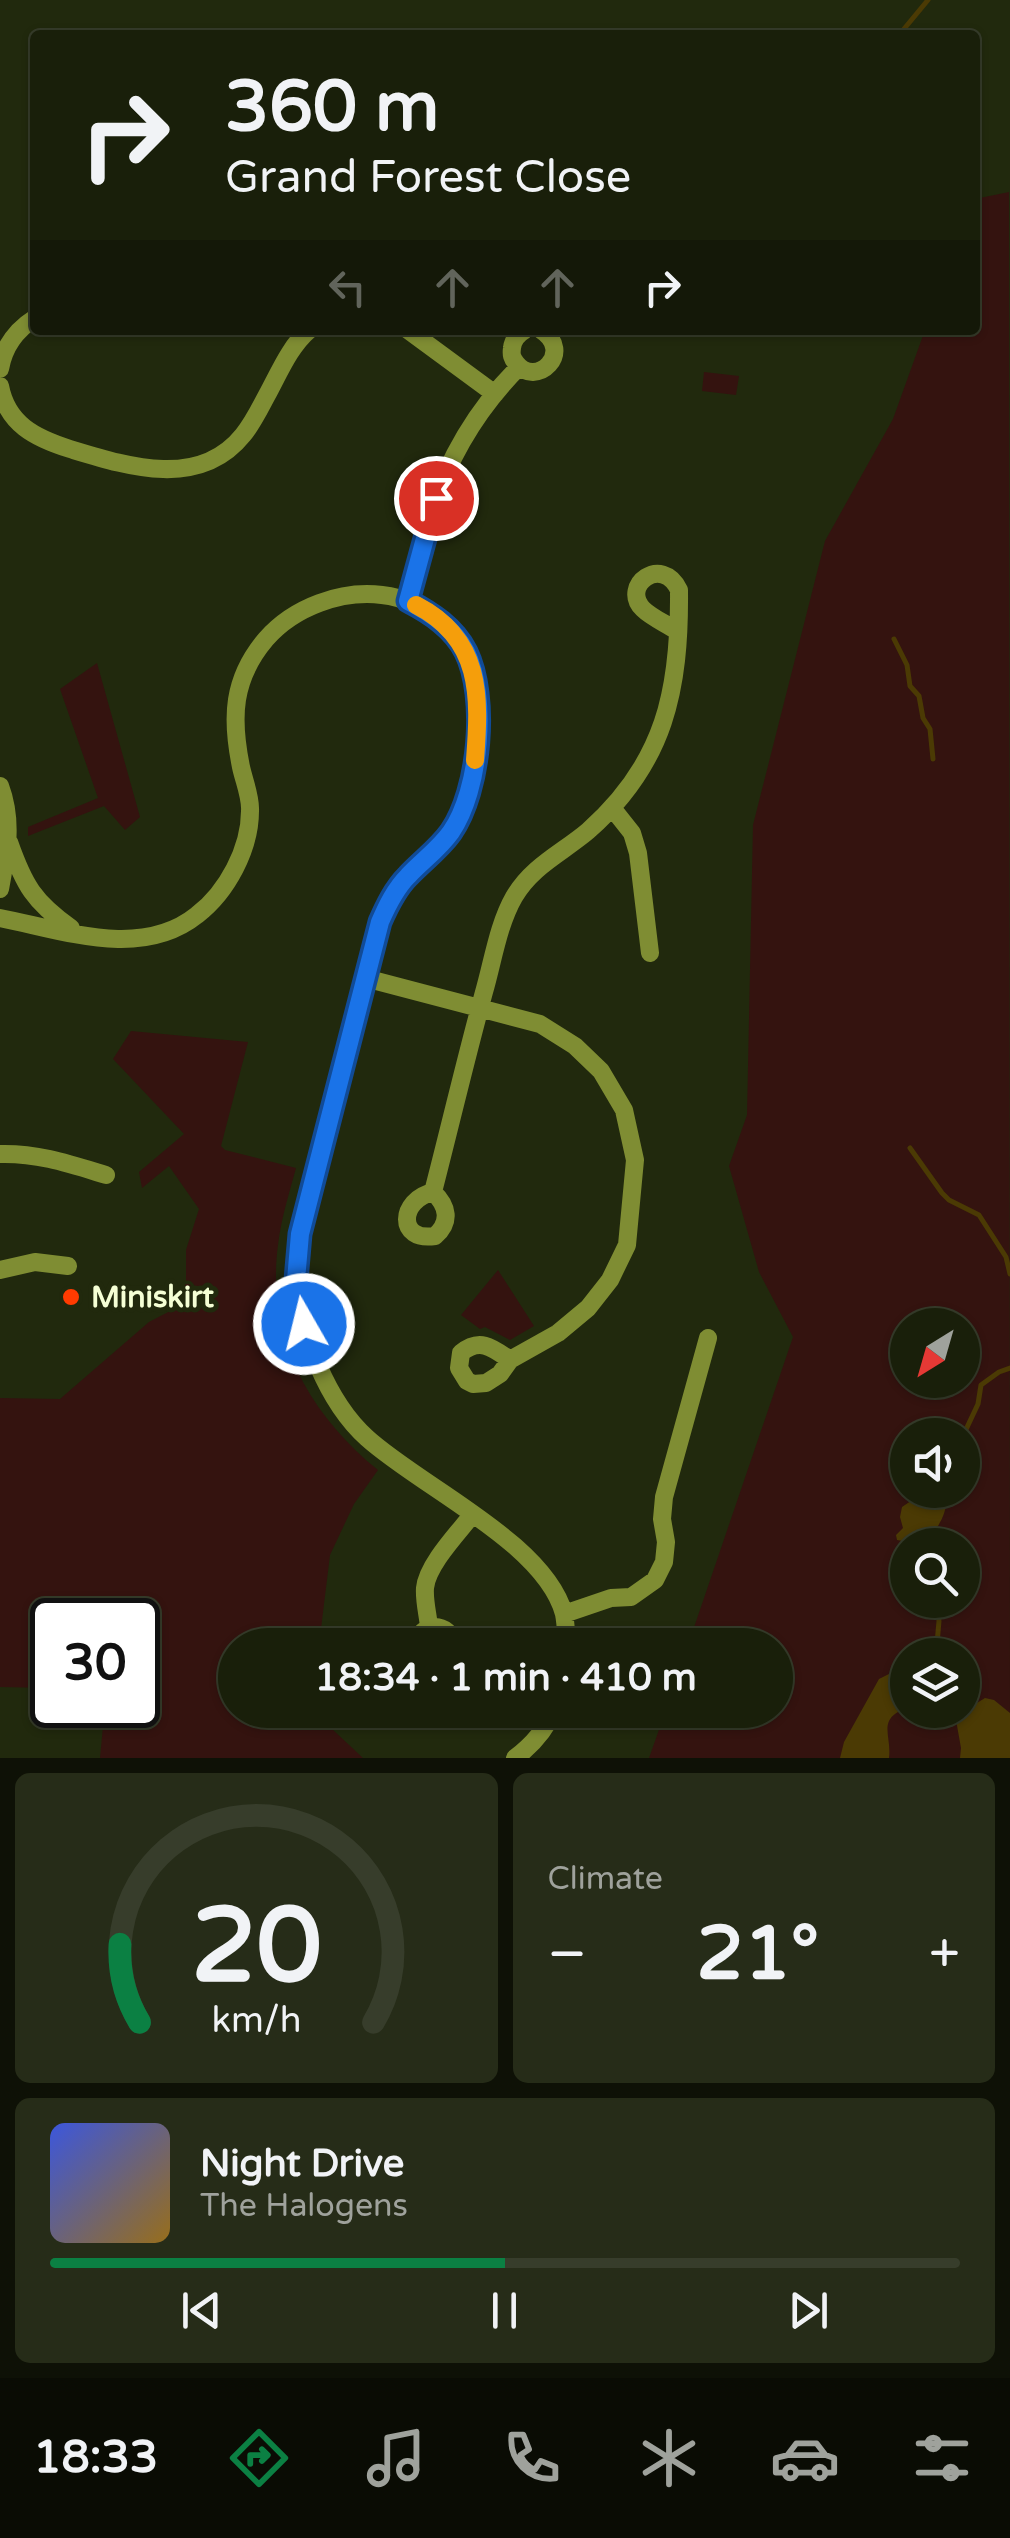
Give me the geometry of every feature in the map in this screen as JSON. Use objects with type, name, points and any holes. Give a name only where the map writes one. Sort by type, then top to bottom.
[{"type":"street","points":[[0,369],[12,338],[30,322]]},
{"type":"street","points":[[0,386],[9,412],[34,436],[117,463],[190,468],[217,457],[241,437],[305,335]]},
{"type":"street","points":[[415,335],[494,394]]},
{"type":"street","points":[[517,335],[512,357],[529,372],[540,371],[554,356],[549,335]]},
{"type":"street","points":[[408,601],[445,473],[494,394],[519,367]]},
{"type":"street","points":[[0,918],[114,940],[160,936],[196,916],[224,886],[246,844],[251,808],[234,732],[236,697],[247,667],[267,638],[295,615],[328,599],[359,594],[408,601],[430,612],[451,630],[465,650],[474,674],[479,705],[475,760],[466,800],[453,830],[405,878],[380,922],[300,1234],[296,1280],[304,1324],[326,1386],[366,1436],[527,1555],[549,1583],[564,1614],[565,1628]]},
{"type":"street","points":[[433,1192],[505,917],[536,870],[613,808],[639,772],[668,712],[675,681],[677,631]]},
{"type":"street","points":[[0,786],[8,814],[8,842],[0,888]]},
{"type":"street","points":[[613,808],[632,833],[638,853],[650,953]]},
{"type":"street","points":[[8,842],[33,895],[77,932]]},
{"type":"street","points":[[365,978],[540,1024],[576,1046],[601,1071],[624,1110],[636,1160],[627,1245],[610,1280],[588,1308],[558,1333],[510,1360]]},
{"type":"street","points":[[0,1154],[46,1156],[106,1175]]},
{"type":"street","points":[[0,1270],[35,1262],[68,1266]]},
{"type":"street","points":[[564,1614],[630,1596],[656,1580],[664,1562],[664,1497],[708,1338]]},
{"type":"street","points":[[441,1628],[429,1628],[426,1582],[472,1515]]},
{"type":"street","points":[[514,1758],[544,1728]]},
{"type":"shaded area","points":[[1009,192],[1010,1758],[649,1758],[660,1728],[793,1728],[793,1628],[694,1628],[793,1337],[759,1272],[729,1166],[747,1115],[753,825],[825,541],[893,419],[923,335],[980,335],[980,198]]},
{"type":"shaded area","points":[[704,372],[739,376],[736,395],[702,391]]},
{"type":"shaded area","points":[[97,663],[140,817],[125,830],[104,806],[28,836],[28,827],[98,798],[60,689]]},
{"type":"shaded area","points":[[131,1031],[248,1042],[221,1146],[296,1168],[281,1226],[276,1278],[286,1341],[312,1398],[353,1448],[378,1470],[354,1504],[330,1555],[321,1628],[218,1628],[218,1728],[332,1728],[363,1758],[100,1758],[103,1728],[160,1728],[160,1598],[30,1598],[30,1688],[0,1687],[0,1398],[60,1399],[149,1322],[174,1309],[186,1283],[186,1250],[199,1209],[169,1166],[142,1188],[139,1172],[184,1134],[113,1059]]},
{"type":"shaded area","points":[[498,1270],[534,1326],[510,1340],[485,1327],[480,1329],[461,1315]]},
{"type":"shaded area","points":[[902,1508],[945,1508],[935,1528],[903,1528]]},
{"type":"shaded area","points":[[890,1674],[889,1758],[840,1758],[844,1742],[879,1679]]},
{"type":"shaded area","points":[[994,1700],[1010,1713],[1010,1758],[960,1758],[957,1728],[980,1728],[980,1701]]},
{"type":"waterway","points":[[903,30],[928,0]]},
{"type":"waterway","points":[[894,639],[930,729],[933,759]]},
{"type":"waterway","points":[[910,1148],[949,1200],[979,1215],[1006,1257],[1010,1274]]},
{"type":"waterway","points":[[971,1418],[981,1385],[1010,1368]]},
{"type":"waterway","points":[[938,1638],[939,1618]]},
{"type":"slow traffic","points":[[416,605],[451,630],[465,650],[479,705],[475,760]]},
{"type":"place","name":"Miniskirt","points":[[71,1297]]},
{"type":"route","points":[[304,1324],[296,1280],[300,1234],[380,922],[405,878],[453,830],[466,800],[475,760],[479,705],[465,650],[451,630],[430,612],[408,601],[436,498]]}]
